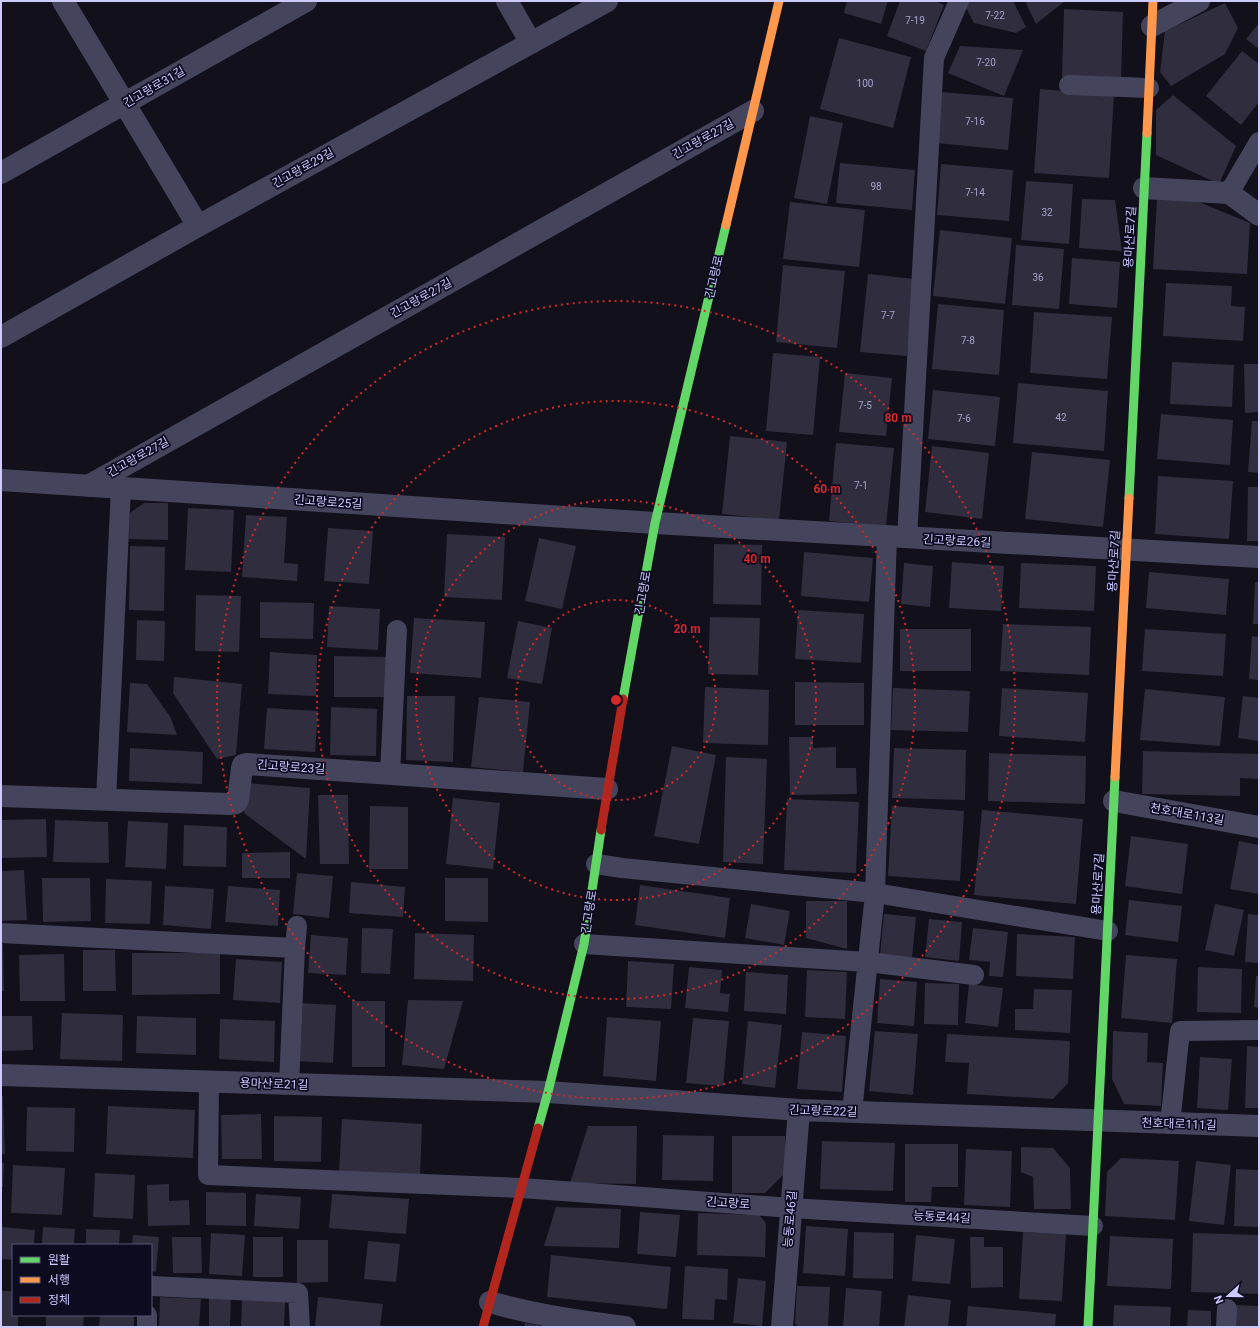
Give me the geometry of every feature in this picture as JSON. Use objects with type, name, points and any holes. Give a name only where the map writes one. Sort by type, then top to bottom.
[{"type":"main road","name":"긴고랑로","points":[[483,1327],[548,1092],[584,944],[607,789],[656,523],[779,1]]},
{"type":"main road","name":"용마산로7길","points":[[1098,1121],[1153,1]]},
{"type":"main road","points":[[1088,1327],[1098,1121]]},
{"type":"street","points":[[63,1],[198,226]]},
{"type":"street","name":"긴고랑로31길","points":[[1,173],[306,1]]},
{"type":"street","points":[[507,1],[531,43]]},
{"type":"street","name":"긴고랑로29길","points":[[1,337],[198,226],[606,1]]},
{"type":"street","points":[[1152,26],[1199,1]]},
{"type":"street","name":"긴고랑로27길","points":[[88,486],[753,111]]},
{"type":"street","points":[[1144,188],[1229,193],[1259,215]]},
{"type":"street","name":"긴고랑로25길","points":[[1,480],[656,523]]},
{"type":"street","name":"긴고랑로26길","points":[[656,523],[1259,557]]},
{"type":"street","name":"긴고랑로23길","points":[[1,796],[233,804],[236,803],[239,796],[242,768],[245,764],[607,789]]},
{"type":"street","name":"천호대로113길","points":[[1114,801],[1259,827]]},
{"type":"street","name":"용마산로21길","points":[[1,1075],[548,1092]]},
{"type":"street","name":"긴고랑로22길","points":[[548,1092],[799,1110],[1098,1121]]},
{"type":"street","name":"능동로46길","points":[[782,1327],[799,1110]]},
{"type":"street","name":"천호대로111길","points":[[1098,1121],[1259,1126]]},
{"type":"street","points":[[490,1302],[564,1323],[624,1327]]},
{"type":"lane","points":[[852,1112],[875,893],[897,537],[934,58],[959,1]]},
{"type":"lane","points":[[1069,85],[1149,88]]},
{"type":"lane","points":[[1229,193],[1259,142]]},
{"type":"lane","points":[[106,800],[121,488]]},
{"type":"lane","points":[[390,774],[397,630]]},
{"type":"lane","points":[[596,864],[622,868],[875,893],[1108,931]]},
{"type":"lane","points":[[289,1084],[297,926]]},
{"type":"lane","points":[[1,933],[295,948]]},
{"type":"lane","points":[[584,944],[868,962],[974,975]]},
{"type":"lane","points":[[1170,1124],[1180,1032],[1259,1030]]},
{"type":"lane","points":[[209,1082],[208,1175],[522,1188]]},
{"type":"lane","name":"긴고랑로","points":[[522,1188],[791,1208]]},
{"type":"lane","name":"능동로44길","points":[[791,1208],[1093,1226]]},
{"type":"lane","points":[[152,1286],[298,1293],[300,1327]]},
{"type":"lane","points":[[147,1316],[147,1327]]},
{"type":"building","points":[[847,1],[888,1],[881,24],[844,13]]},
{"type":"building","points":[[900,1],[935,1],[944,5],[926,51],[887,36]]},
{"type":"building","points":[[969,1],[1013,1],[1026,27],[1016,33],[974,23],[966,8]]},
{"type":"building","points":[[1025,1],[1065,1],[1036,24]]},
{"type":"building","points":[[1225,3],[1238,28],[1225,54],[1171,86],[1160,72],[1165,31]]},
{"type":"building","points":[[1064,9],[1123,12],[1121,80],[1062,77]]},
{"type":"building","points":[[1259,23],[1259,49],[1246,39]]},
{"type":"building","points":[[839,38],[911,57],[893,128],[820,109]]},
{"type":"building","points":[[960,46],[1023,50],[1004,96],[948,73]]},
{"type":"building","points":[[1242,51],[1259,64],[1259,102],[1241,125],[1206,96]]},
{"type":"building","points":[[1040,89],[1114,95],[1109,178],[1034,173]]},
{"type":"building","points":[[941,92],[1013,98],[1008,150],[937,143]]},
{"type":"building","points":[[1173,95],[1236,146],[1219,184],[1156,155],[1156,110]]},
{"type":"building","points":[[810,116],[843,123],[827,204],[794,198]]},
{"type":"building","points":[[840,163],[915,170],[912,210],[836,203]]},
{"type":"building","points":[[941,164],[1013,170],[1009,221],[937,215]]},
{"type":"building","points":[[1026,181],[1073,184],[1069,244],[1021,240]]},
{"type":"building","points":[[1157,198],[1194,200],[1250,223],[1247,274],[1153,269]]},
{"type":"building","points":[[1082,199],[1115,200],[1122,251],[1079,248]]},
{"type":"building","points":[[790,202],[865,210],[859,267],[783,259]]},
{"type":"building","points":[[940,230],[1012,238],[1005,304],[933,296]]},
{"type":"building","points":[[1016,245],[1064,249],[1059,309],[1012,305]]},
{"type":"building","points":[[1072,258],[1120,262],[1117,308],[1069,304]]},
{"type":"building","points":[[783,265],[845,271],[837,348],[776,342]]},
{"type":"building","points":[[868,274],[915,279],[907,356],[860,352]]},
{"type":"building","points":[[1166,283],[1232,286],[1231,306],[1245,307],[1243,341],[1163,336]]},
{"type":"building","points":[[938,304],[1004,310],[999,375],[932,369]]},
{"type":"building","points":[[1034,312],[1112,317],[1107,379],[1030,373]]},
{"type":"building","points":[[773,353],[820,357],[813,435],[766,431]]},
{"type":"building","points":[[1172,362],[1234,365],[1232,407],[1170,404]]},
{"type":"building","points":[[1244,364],[1259,364],[1259,412],[1245,413]]},
{"type":"building","points":[[845,373],[892,378],[886,436],[839,432]]},
{"type":"building","points":[[1018,383],[1108,391],[1104,451],[1013,443]]},
{"type":"building","points":[[933,390],[1000,397],[995,446],[928,439]]},
{"type":"building","points":[[1161,414],[1233,420],[1230,465],[1157,459]]},
{"type":"building","points":[[1252,421],[1259,421],[1259,473],[1248,472]]},
{"type":"building","points":[[730,436],[787,442],[779,520],[722,514]]},
{"type":"building","points":[[836,443],[894,448],[886,526],[829,521]]},
{"type":"building","points":[[932,446],[989,453],[982,519],[925,512]]},
{"type":"building","points":[[1032,452],[1110,460],[1103,527],[1025,519]]},
{"type":"building","points":[[1158,476],[1233,481],[1229,539],[1155,534]]},
{"type":"building","points":[[1248,487],[1259,487],[1259,541],[1247,541]]},
{"type":"building","points":[[144,503],[168,503],[168,540],[129,539],[130,513]]},
{"type":"building","points":[[188,508],[234,510],[231,572],[185,570]]},
{"type":"building","points":[[246,515],[287,517],[284,563],[298,564],[297,581],[242,577]]},
{"type":"building","points":[[328,528],[373,531],[369,584],[324,581]]},
{"type":"building","points":[[447,534],[505,537],[502,600],[444,597]]},
{"type":"building","points":[[539,538],[576,546],[562,609],[525,601]]},
{"type":"building","points":[[714,544],[762,545],[761,605],[713,604]]},
{"type":"building","points":[[130,546],[165,547],[164,611],[129,610]]},
{"type":"building","points":[[804,552],[873,558],[869,602],[801,596]]},
{"type":"building","points":[[952,562],[1004,566],[1001,611],[949,608]]},
{"type":"building","points":[[904,563],[933,566],[930,607],[901,604]]},
{"type":"building","points":[[1021,563],[1096,566],[1094,611],[1019,608]]},
{"type":"building","points":[[1149,572],[1229,579],[1226,615],[1146,608]]},
{"type":"building","points":[[1255,582],[1259,582],[1259,624],[1253,624]]},
{"type":"building","points":[[196,595],[241,596],[239,652],[195,651]]},
{"type":"building","points":[[260,602],[314,603],[313,639],[260,638]]},
{"type":"building","points":[[329,606],[380,609],[378,650],[327,647]]},
{"type":"building","points":[[798,610],[864,614],[861,663],[795,659]]},
{"type":"building","points":[[710,617],[760,618],[758,675],[708,674]]},
{"type":"building","points":[[414,618],[485,622],[481,678],[410,673]]},
{"type":"building","points":[[137,620],[165,621],[164,661],[136,660]]},
{"type":"building","points":[[518,621],[552,628],[542,684],[507,678]]},
{"type":"building","points":[[1003,624],[1091,627],[1089,675],[1000,671]]},
{"type":"building","points":[[900,629],[971,629],[971,671],[900,671]]},
{"type":"building","points":[[1145,629],[1226,634],[1223,676],[1142,671]]},
{"type":"building","points":[[1252,636],[1259,637],[1259,680],[1249,679]]},
{"type":"building","points":[[270,652],[317,655],[316,696],[268,694]]},
{"type":"building","points":[[334,656],[386,657],[385,697],[334,697]]},
{"type":"building","points":[[174,677],[242,684],[236,755],[217,759],[173,693]]},
{"type":"building","points":[[795,682],[864,683],[864,725],[795,725]]},
{"type":"building","points":[[130,683],[147,684],[171,718],[177,735],[127,732]]},
{"type":"building","points":[[705,687],[769,690],[768,745],[703,743]]},
{"type":"building","points":[[893,688],[970,691],[968,732],[891,730]]},
{"type":"building","points":[[1002,688],[1088,693],[1085,742],[999,736]]},
{"type":"building","points":[[1145,689],[1225,697],[1220,746],[1140,740]]},
{"type":"building","points":[[407,696],[455,696],[453,762],[406,760]]},
{"type":"building","points":[[1243,696],[1259,698],[1259,741],[1238,738]]},
{"type":"building","points":[[479,697],[530,702],[523,772],[471,767]]},
{"type":"building","points":[[331,707],[377,709],[376,756],[330,755]]},
{"type":"building","points":[[267,708],[318,711],[315,752],[264,749]]},
{"type":"building","points":[[789,737],[813,737],[813,748],[836,747],[836,768],[856,768],[857,794],[790,795]]},
{"type":"building","points":[[672,746],[716,755],[699,844],[654,836]]},
{"type":"building","points":[[130,748],[203,752],[202,784],[129,781]]},
{"type":"building","points":[[894,748],[966,750],[965,800],[892,798]]},
{"type":"building","points":[[1143,751],[1259,754],[1259,779],[1240,778],[1240,796],[1142,794]]},
{"type":"building","points":[[989,753],[1086,756],[1085,804],[988,801]]},
{"type":"building","points":[[726,757],[767,759],[763,864],[723,862]]},
{"type":"building","points":[[246,783],[310,788],[306,859],[244,813]]},
{"type":"building","points":[[318,795],[348,795],[349,864],[320,864]]},
{"type":"building","points":[[453,798],[500,803],[493,869],[446,864]]},
{"type":"building","points":[[787,799],[859,802],[856,873],[784,870]]},
{"type":"building","points":[[370,806],[408,807],[408,869],[369,869]]},
{"type":"building","points":[[892,806],[964,811],[960,881],[888,876]]},
{"type":"building","points":[[982,810],[1083,819],[1076,904],[974,895]]},
{"type":"building","points":[[46,819],[47,857],[1,858],[1,820]]},
{"type":"building","points":[[55,820],[108,822],[109,863],[53,862]]},
{"type":"building","points":[[128,821],[168,823],[166,869],[125,867]]},
{"type":"building","points":[[184,825],[227,827],[226,867],[183,866]]},
{"type":"building","points":[[1131,836],[1188,844],[1182,894],[1125,886]]},
{"type":"building","points":[[1239,841],[1259,845],[1259,894],[1230,889]]},
{"type":"building","points":[[290,852],[290,878],[242,878],[242,853]]},
{"type":"building","points":[[24,870],[27,920],[1,921],[1,871]]},
{"type":"building","points":[[297,873],[333,876],[329,918],[293,914]]},
{"type":"building","points":[[42,878],[90,878],[91,921],[43,922]]},
{"type":"building","points":[[445,878],[488,878],[488,922],[445,921]]},
{"type":"building","points":[[106,879],[152,881],[150,924],[105,923]]},
{"type":"building","points":[[351,882],[405,887],[403,917],[349,913]]},
{"type":"building","points":[[640,885],[730,898],[725,938],[635,925]]},
{"type":"building","points":[[165,886],[214,889],[211,929],[163,925]]},
{"type":"building","points":[[228,886],[280,890],[278,926],[225,922]]},
{"type":"building","points":[[1129,900],[1182,906],[1178,942],[1125,935]]},
{"type":"building","points":[[806,901],[847,901],[847,949],[806,938]]},
{"type":"building","points":[[751,904],[790,911],[784,945],[745,938]]},
{"type":"building","points":[[1215,904],[1244,910],[1234,956],[1205,950]]},
{"type":"building","points":[[884,914],[916,917],[912,958],[880,955]]},
{"type":"building","points":[[1248,914],[1259,915],[1259,963],[1245,962]]},
{"type":"building","points":[[929,919],[962,922],[959,961],[925,957]]},
{"type":"building","points":[[362,928],[393,929],[390,974],[361,973]]},
{"type":"building","points":[[973,928],[1008,932],[1003,977],[989,976],[990,962],[969,960]]},
{"type":"building","points":[[415,933],[474,935],[473,981],[414,979]]},
{"type":"building","points":[[1017,934],[1075,937],[1073,979],[1016,976]]},
{"type":"building","points":[[311,935],[348,938],[346,975],[308,973]]},
{"type":"building","points":[[1,944],[3,944],[4,991],[1,991]]},
{"type":"building","points":[[83,950],[115,950],[116,991],[83,991]]},
{"type":"building","points":[[132,953],[220,953],[220,994],[132,995]]},
{"type":"building","points":[[64,954],[65,1001],[20,1001],[19,955]]},
{"type":"building","points":[[1126,955],[1177,959],[1172,1023],[1121,1018]]},
{"type":"building","points":[[236,959],[282,962],[280,1003],[233,1000]]},
{"type":"building","points":[[628,961],[674,964],[671,1009],[626,1007]]},
{"type":"building","points":[[689,967],[722,970],[720,993],[730,994],[728,1012],[685,1008]]},
{"type":"building","points":[[1198,967],[1242,969],[1241,1013],[1197,1012]]},
{"type":"building","points":[[807,970],[847,972],[845,1019],[805,1017]]},
{"type":"building","points":[[746,972],[788,975],[786,1014],[744,1011]]},
{"type":"building","points":[[1256,976],[1259,976],[1259,1008],[1254,1007]]},
{"type":"building","points":[[880,979],[917,982],[914,1026],[877,1023]]},
{"type":"building","points":[[925,983],[959,984],[958,1025],[924,1024]]},
{"type":"building","points":[[969,984],[1003,988],[998,1027],[965,1023]]},
{"type":"building","points":[[1034,989],[1072,990],[1070,1033],[1015,1030],[1015,1009],[1033,1009]]},
{"type":"building","points":[[408,1000],[463,1001],[444,1069],[402,1065]]},
{"type":"building","points":[[352,1001],[385,1001],[385,1067],[352,1067]]},
{"type":"building","points":[[300,1003],[336,1005],[333,1063],[297,1061]]},
{"type":"building","points":[[62,1013],[123,1015],[122,1061],[60,1059]]},
{"type":"building","points":[[1,1016],[32,1016],[33,1050],[1,1051]]},
{"type":"building","points":[[137,1016],[196,1018],[196,1055],[136,1053]]},
{"type":"building","points":[[607,1017],[661,1021],[656,1081],[603,1076]]},
{"type":"building","points":[[693,1018],[729,1021],[723,1086],[686,1083]]},
{"type":"building","points":[[220,1019],[275,1021],[274,1062],[219,1059]]},
{"type":"building","points":[[748,1021],[782,1025],[775,1088],[742,1084]]},
{"type":"building","points":[[875,1031],[918,1034],[913,1095],[869,1091]]},
{"type":"building","points":[[1113,1031],[1148,1033],[1147,1062],[1163,1063],[1161,1106],[1124,1104],[1112,1079]]},
{"type":"building","points":[[802,1032],[846,1036],[842,1092],[797,1089]]},
{"type":"building","points":[[947,1034],[1070,1041],[1068,1083],[1053,1099],[967,1094],[969,1063],[945,1062]]},
{"type":"building","points":[[1247,1046],[1259,1047],[1259,1108],[1245,1108]]},
{"type":"building","points":[[1200,1057],[1232,1059],[1228,1110],[1197,1108]]},
{"type":"building","points":[[1,1096],[3,1096],[5,1154],[1,1154]]},
{"type":"building","points":[[108,1106],[195,1110],[193,1158],[106,1154]]},
{"type":"building","points":[[27,1107],[75,1108],[74,1152],[26,1151]]},
{"type":"building","points":[[261,1114],[262,1159],[222,1159],[221,1115]]},
{"type":"building","points":[[274,1116],[322,1117],[321,1162],[274,1161]]},
{"type":"building","points":[[342,1119],[422,1124],[420,1176],[339,1172]]},
{"type":"building","points":[[588,1126],[637,1126],[636,1184],[570,1183]]},
{"type":"building","points":[[663,1135],[714,1136],[713,1181],[662,1180]]},
{"type":"building","points":[[732,1136],[785,1136],[786,1172],[765,1193],[732,1193]]},
{"type":"building","points":[[822,1141],[895,1143],[893,1191],[820,1189]]},
{"type":"building","points":[[905,1144],[958,1144],[958,1187],[932,1187],[931,1202],[905,1202]]},
{"type":"building","points":[[1021,1147],[1053,1148],[1070,1168],[1071,1209],[1034,1209],[1033,1177],[1021,1172]]},
{"type":"building","points":[[966,1149],[1012,1151],[1010,1207],[964,1205]]},
{"type":"building","points":[[1121,1158],[1179,1161],[1175,1220],[1105,1216],[1107,1172]]},
{"type":"building","points":[[1196,1161],[1231,1165],[1224,1225],[1189,1221]]},
{"type":"building","points":[[1,1163],[4,1163],[3,1187],[1,1187]]},
{"type":"building","points":[[13,1165],[65,1168],[62,1215],[11,1213]]},
{"type":"building","points":[[1236,1169],[1259,1170],[1259,1227],[1234,1226]]},
{"type":"building","points":[[95,1173],[135,1175],[133,1219],[93,1217]]},
{"type":"building","points":[[169,1184],[169,1201],[189,1200],[190,1225],[148,1226],[147,1185]]},
{"type":"building","points":[[206,1192],[246,1193],[246,1226],[206,1225]]},
{"type":"building","points":[[256,1194],[301,1197],[299,1229],[254,1226]]},
{"type":"building","points":[[332,1194],[409,1199],[406,1234],[329,1228]]},
{"type":"building","points":[[556,1207],[621,1209],[619,1248],[544,1246]]},
{"type":"building","points":[[640,1212],[680,1215],[676,1257],[637,1254]]},
{"type":"building","points":[[698,1213],[759,1215],[766,1223],[765,1257],[697,1255]]},
{"type":"building","points":[[806,1226],[848,1229],[845,1276],[803,1273]]},
{"type":"building","points":[[1,1227],[35,1230],[34,1244],[12,1244],[12,1260],[1,1259]]},
{"type":"building","points":[[43,1227],[75,1229],[74,1244],[42,1244]]},
{"type":"building","points":[[86,1229],[120,1230],[119,1244],[86,1244]]},
{"type":"building","points":[[854,1232],[894,1233],[893,1279],[853,1278]]},
{"type":"building","points":[[1023,1232],[1066,1234],[1062,1301],[1019,1299]]},
{"type":"building","points":[[211,1233],[245,1235],[242,1276],[209,1274]]},
{"type":"building","points":[[1193,1233],[1259,1235],[1259,1294],[1191,1292]]},
{"type":"building","points":[[133,1235],[159,1237],[156,1272],[152,1271],[152,1244],[132,1244]]},
{"type":"building","points":[[916,1235],[955,1239],[950,1284],[912,1281]]},
{"type":"building","points":[[1110,1236],[1173,1239],[1171,1289],[1107,1286]]},
{"type":"building","points":[[172,1237],[201,1237],[202,1273],[173,1273]]},
{"type":"building","points":[[253,1237],[283,1237],[283,1277],[253,1277]]},
{"type":"building","points":[[970,1237],[984,1237],[984,1247],[1003,1247],[1003,1287],[971,1288]]},
{"type":"building","points":[[297,1240],[328,1240],[328,1282],[297,1283]]},
{"type":"building","points":[[368,1241],[400,1244],[396,1282],[364,1279]]},
{"type":"building","points":[[551,1255],[671,1267],[667,1309],[547,1297]]},
{"type":"building","points":[[685,1266],[728,1269],[727,1300],[715,1299],[714,1320],[682,1319]]},
{"type":"building","points":[[738,1278],[766,1281],[762,1326],[733,1323]]},
{"type":"building","points":[[797,1286],[830,1287],[828,1327],[798,1327],[795,1323]]},
{"type":"building","points":[[846,1288],[882,1291],[879,1327],[843,1327]]},
{"type":"building","points":[[1,1291],[12,1291],[12,1316],[18,1316],[18,1327],[1,1327]]},
{"type":"building","points":[[908,1295],[951,1300],[948,1327],[904,1327]]},
{"type":"building","points":[[160,1297],[201,1299],[199,1327],[159,1327]]},
{"type":"building","points":[[209,1297],[231,1297],[230,1327],[209,1327]]},
{"type":"building","points":[[318,1297],[383,1304],[380,1327],[315,1327]]},
{"type":"building","points":[[242,1300],[285,1302],[284,1327],[241,1327]]},
{"type":"building","points":[[1114,1305],[1171,1307],[1170,1327],[1113,1327]]},
{"type":"building","points":[[1236,1305],[1259,1306],[1259,1327],[1235,1327]]},
{"type":"building","points":[[968,1306],[1056,1314],[1055,1327],[966,1327]]},
{"type":"building","points":[[1188,1310],[1211,1311],[1211,1327],[1187,1327]]},
{"type":"building","points":[[46,1316],[84,1316],[83,1327],[46,1327]]},
{"type":"building","points":[[100,1316],[134,1316],[134,1327],[99,1327]]},
{"type":"building","points":[[525,1323],[542,1326],[542,1327],[524,1327]]},
{"type":"traffic: fast","points":[[1129,498],[1147,133]]},
{"type":"traffic: fast","points":[[623,699],[655,523],[726,225]]},
{"type":"traffic: fast","points":[[1088,1327],[1115,777]]},
{"type":"traffic: fast","points":[[538,1128],[584,944],[601,830]]},
{"type":"traffic: slow","points":[[726,225],[779,1]]},
{"type":"traffic: slow","points":[[1147,133],[1153,1]]},
{"type":"traffic: slow","points":[[1115,777],[1129,498]]},
{"type":"traffic: jam","points":[[601,830],[623,699]]},
{"type":"traffic: jam","points":[[483,1327],[538,1128]]}]
